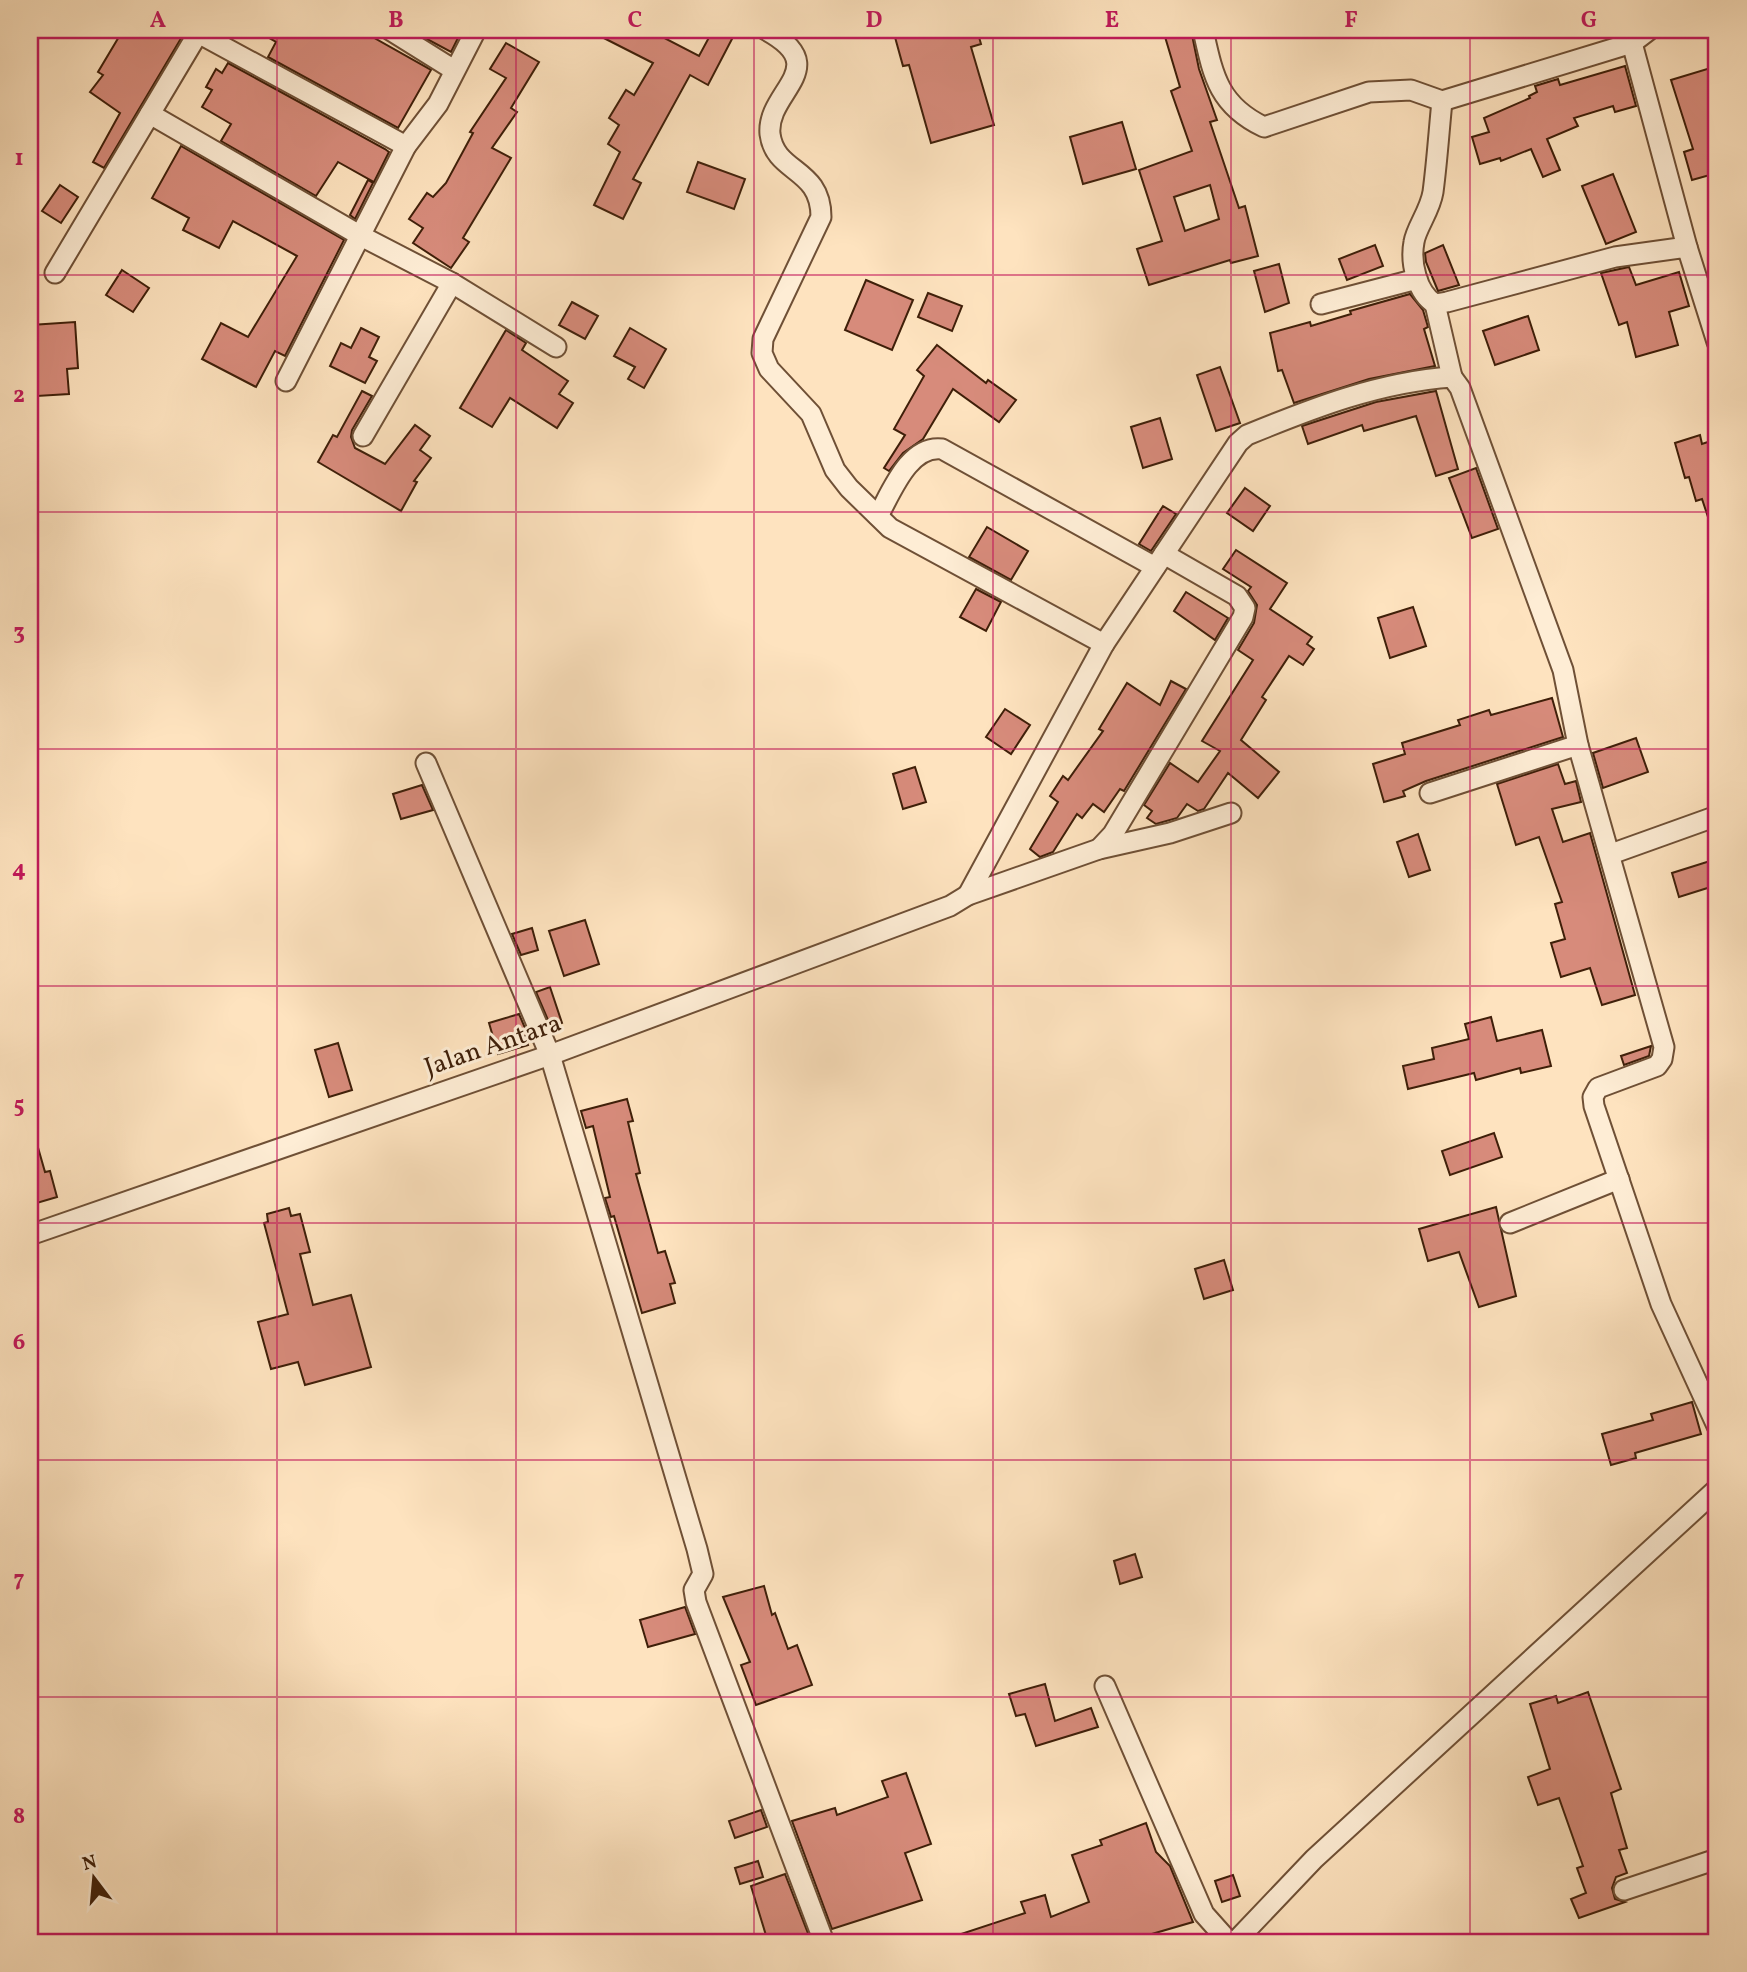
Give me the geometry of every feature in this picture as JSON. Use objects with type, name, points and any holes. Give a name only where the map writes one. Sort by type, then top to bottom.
[{"type":"street","points":[[390,30],[454,70]]},
{"type":"street","points":[[286,381],[406,146],[438,104],[476,30]]},
{"type":"street","points":[[766,30],[780,38],[795,54],[796,67],[788,92],[776,106],[770,132],[775,155],[814,185],[821,204],[821,217],[763,339],[762,354],[769,369],[811,414],[842,479],[890,528],[1104,644]]},
{"type":"street","points":[[1203,30],[1213,79],[1231,105],[1247,119],[1264,127],[1369,92],[1412,90],[1442,101],[1632,43],[1649,30]]},
{"type":"street","points":[[55,273],[199,31],[406,146]]},
{"type":"street","points":[[1632,43],[1687,247],[1717,342]]},
{"type":"street","points":[[1442,101],[1432,194],[1426,219],[1414,242],[1417,279],[1422,296],[1435,304],[1451,377],[1460,388],[1563,670],[1577,745],[1611,854],[1664,1047],[1662,1059],[1657,1066],[1598,1088],[1593,1097],[1661,1304],[1717,1426]]},
{"type":"street","points":[[150,114],[361,236],[452,282],[556,347]]},
{"type":"street","points":[[1435,304],[1615,257],[1687,247]]},
{"type":"street","points":[[1321,304],[1417,279]]},
{"type":"street","points":[[362,436],[452,282]]},
{"type":"street","points":[[968,895],[1104,644],[1238,443],[1247,435],[1349,396],[1400,383],[1451,377]]},
{"type":"street","points":[[878,516],[911,460],[931,447],[943,449],[1160,560],[1237,596],[1245,608],[1243,617],[1113,834],[1099,849]]},
{"type":"street","points":[[1430,793],[1577,745]]},
{"type":"street","points":[[426,763],[550,1055],[697,1549],[703,1574],[694,1590],[696,1602],[824,1942]]},
{"type":"street","name":"Jalan Antara","points":[[30,1235],[550,1055],[937,911],[968,895],[1099,849],[1170,833],[1231,813]]},
{"type":"street","points":[[1611,854],[1717,817]]},
{"type":"street","points":[[1510,1223],[1619,1179]]},
{"type":"street","points":[[1235,1942],[1314,1859],[1717,1489]]},
{"type":"street","points":[[1105,1686],[1204,1914],[1229,1942]]},
{"type":"street","points":[[1625,1890],[1717,1859]]},
{"type":"building","points":[[123,30],[186,30],[104,168],[93,162],[120,113],[90,92],[103,75],[98,72]]},
{"type":"building","points":[[255,30],[360,30],[431,70],[398,128],[268,57],[276,42]]},
{"type":"building","points":[[429,30],[462,30],[451,52],[425,38]]},
{"type":"building","points":[[588,30],[649,30],[699,56],[713,30],[733,37],[708,85],[690,75],[633,179],[641,183],[623,219],[594,205],[620,152],[608,144],[619,125],[609,118],[626,90],[634,95],[653,63]]},
{"type":"building","points":[[893,30],[977,30],[981,44],[971,47],[994,125],[931,143],[909,65],[903,66]]},
{"type":"building","points":[[1163,30],[1191,30],[1199,69],[1217,120],[1210,122],[1239,208],[1245,206],[1258,256],[1231,263],[1230,260],[1149,285],[1137,249],[1162,241],[1139,170],[1192,151],[1171,91],[1180,87]],"holes":[[[1210,185],[1219,219],[1185,231],[1174,197]]]},
{"type":"building","points":[[506,43],[539,62],[511,108],[517,112],[492,148],[511,158],[463,238],[469,242],[451,268],[413,243],[423,228],[409,219],[427,193],[433,197],[446,183],[473,133],[470,132],[506,78],[490,69]]},
{"type":"building","points":[[228,63],[389,152],[374,182],[338,162],[316,196],[221,141],[231,124],[202,107],[212,90],[206,87],[216,69],[222,73]]},
{"type":"building","points":[[1625,66],[1636,106],[1615,112],[1613,106],[1574,118],[1578,126],[1547,139],[1560,170],[1543,177],[1531,149],[1501,161],[1500,158],[1480,164],[1472,137],[1489,132],[1484,118],[1530,98],[1529,96],[1537,92],[1535,86],[1558,79],[1560,85]]},
{"type":"building","points":[[1717,66],[1717,94],[1712,96],[1717,112],[1717,173],[1692,180],[1684,152],[1693,149],[1671,80]]},
{"type":"building","points":[[1122,122],[1136,169],[1083,184],[1070,137]]},
{"type":"building","points":[[181,146],[344,240],[285,356],[275,351],[256,387],[202,359],[221,323],[248,337],[297,256],[233,221],[219,248],[183,230],[189,218],[152,198]]},
{"type":"building","points":[[698,162],[745,179],[734,209],[687,192]]},
{"type":"building","points":[[1613,174],[1636,232],[1606,244],[1582,186]]},
{"type":"building","points":[[368,180],[373,183],[355,219],[350,215]]},
{"type":"building","points":[[60,185],[78,197],[61,223],[42,211]]},
{"type":"building","points":[[1375,245],[1383,266],[1347,280],[1339,259]]},
{"type":"building","points":[[1443,245],[1459,285],[1438,291],[1425,253]]},
{"type":"building","points":[[1279,264],[1289,303],[1265,312],[1254,271]]},
{"type":"building","points":[[1629,267],[1636,285],[1679,272],[1689,306],[1669,312],[1678,345],[1636,357],[1627,322],[1619,325],[1601,273]]},
{"type":"building","points":[[122,270],[149,288],[133,312],[106,295]]},
{"type":"building","points":[[866,280],[913,300],[892,350],[845,330]]},
{"type":"building","points":[[928,293],[962,306],[952,331],[918,317]]},
{"type":"building","points":[[1410,294],[1423,310],[1428,327],[1424,329],[1435,366],[1369,379],[1294,403],[1282,370],[1278,371],[1270,333],[1310,322],[1311,326],[1351,314],[1350,311]]},
{"type":"building","points":[[572,302],[598,316],[585,339],[559,325]]},
{"type":"building","points":[[1528,316],[1539,350],[1495,365],[1483,331]]},
{"type":"building","points":[[75,322],[78,368],[67,369],[69,394],[37,396],[31,325]]},
{"type":"building","points":[[361,328],[379,337],[369,357],[377,361],[365,383],[330,366],[341,343],[351,348]]},
{"type":"building","points":[[630,328],[666,349],[644,388],[628,379],[635,367],[614,356]]},
{"type":"building","points":[[506,330],[526,343],[522,350],[568,381],[559,394],[573,403],[557,428],[510,398],[492,427],[460,408]]},
{"type":"building","points":[[937,345],[986,383],[988,380],[1016,400],[999,422],[953,389],[923,439],[903,453],[889,471],[884,468],[905,435],[894,429],[924,376],[917,370]]},
{"type":"building","points":[[1220,367],[1240,423],[1216,431],[1197,375]]},
{"type":"building","points":[[362,391],[372,396],[352,430],[351,437],[355,448],[385,464],[415,425],[430,436],[420,450],[431,458],[414,481],[417,482],[401,511],[318,462],[333,435],[337,437]]},
{"type":"building","points":[[1436,391],[1458,469],[1436,476],[1416,416],[1364,431],[1362,425],[1308,444],[1302,426],[1376,402]]},
{"type":"building","points":[[1160,418],[1172,459],[1143,468],[1131,427]]},
{"type":"building","points":[[1700,435],[1702,444],[1717,439],[1717,534],[1714,535],[1702,499],[1696,501],[1689,477],[1685,478],[1675,443]]},
{"type":"building","points":[[1476,468],[1498,529],[1472,538],[1449,478]]},
{"type":"building","points":[[1245,488],[1270,506],[1253,531],[1227,513]]},
{"type":"building","points":[[1163,506],[1176,514],[1151,551],[1139,544]]},
{"type":"building","points":[[987,527],[1028,551],[1011,580],[969,557]]},
{"type":"building","points":[[1236,550],[1287,583],[1270,609],[1312,637],[1307,644],[1314,649],[1303,665],[1289,656],[1262,697],[1266,700],[1241,740],[1279,772],[1258,798],[1228,773],[1204,809],[1198,811],[1187,804],[1177,818],[1156,824],[1147,818],[1152,811],[1144,805],[1170,763],[1198,782],[1220,751],[1202,741],[1253,660],[1238,650],[1254,623],[1257,605],[1248,591],[1251,587],[1223,569]]},
{"type":"building","points":[[976,589],[1001,602],[986,631],[960,617]]},
{"type":"building","points":[[1186,592],[1228,618],[1215,640],[1174,611]]},
{"type":"building","points":[[1413,607],[1426,646],[1390,658],[1378,618]]},
{"type":"building","points":[[1171,681],[1186,689],[1124,791],[1120,789],[1104,812],[1093,804],[1082,818],[1077,814],[1053,852],[1040,857],[1030,849],[1058,802],[1050,796],[1063,776],[1068,780],[1103,731],[1099,729],[1127,683],[1160,705]]},
{"type":"building","points":[[1552,698],[1563,737],[1426,781],[1403,791],[1405,796],[1384,802],[1373,764],[1405,754],[1402,743],[1460,725],[1458,720],[1489,710],[1491,715]]},
{"type":"building","points":[[1005,709],[1030,725],[1011,754],[986,737]]},
{"type":"building","points":[[1636,738],[1648,772],[1603,788],[1593,753]]},
{"type":"building","points":[[1558,764],[1565,784],[1576,781],[1581,802],[1552,809],[1563,842],[1590,833],[1635,995],[1602,1005],[1590,968],[1561,977],[1551,943],[1565,939],[1555,904],[1562,902],[1539,837],[1516,845],[1497,784]]},
{"type":"building","points":[[915,767],[926,802],[903,809],[893,774]]},
{"type":"building","points":[[422,785],[433,810],[401,819],[393,794]]},
{"type":"building","points":[[1418,834],[1430,870],[1409,877],[1397,842]]},
{"type":"building","points":[[1710,861],[1717,885],[1679,897],[1672,873]]},
{"type":"building","points":[[585,920],[599,964],[564,976],[549,931]]},
{"type":"building","points":[[532,928],[538,950],[521,955],[512,934]]},
{"type":"building","points":[[550,987],[562,1023],[551,1027],[536,992]]},
{"type":"building","points":[[519,1014],[528,1035],[525,1036],[528,1045],[498,1054],[489,1023]]},
{"type":"building","points":[[1491,1017],[1497,1041],[1542,1030],[1551,1066],[1521,1073],[1520,1068],[1476,1080],[1474,1073],[1408,1089],[1403,1066],[1434,1059],[1432,1048],[1469,1039],[1465,1024]]},
{"type":"building","points":[[338,1043],[352,1090],[329,1097],[315,1050]]},
{"type":"building","points":[[1651,1046],[1649,1056],[1624,1065],[1621,1056]]},
{"type":"building","points":[[627,1099],[633,1121],[628,1122],[640,1173],[636,1174],[658,1253],[665,1251],[675,1283],[670,1284],[675,1303],[642,1313],[614,1216],[611,1217],[605,1198],[610,1197],[593,1126],[586,1128],[581,1111]]},
{"type":"building","points":[[1494,1133],[1502,1157],[1450,1175],[1442,1151]]},
{"type":"building","points":[[35,1137],[45,1172],[50,1171],[57,1197],[30,1205],[30,1138]]},
{"type":"building","points":[[1496,1207],[1516,1296],[1479,1307],[1459,1252],[1428,1261],[1419,1229]]},
{"type":"building","points":[[289,1208],[291,1216],[300,1214],[310,1252],[300,1254],[313,1305],[351,1295],[371,1367],[305,1385],[298,1362],[271,1369],[258,1322],[288,1314],[264,1223],[268,1222],[267,1214]]},
{"type":"building","points":[[1224,1260],[1233,1290],[1204,1299],[1195,1269]]},
{"type":"building","points":[[1692,1402],[1701,1434],[1635,1453],[1636,1458],[1611,1465],[1602,1434],[1653,1420],[1651,1414]]},
{"type":"building","points":[[1135,1554],[1142,1577],[1120,1584],[1114,1561]]},
{"type":"building","points":[[764,1586],[772,1615],[775,1613],[788,1649],[797,1645],[812,1685],[756,1705],[741,1665],[750,1662],[723,1597]]},
{"type":"building","points":[[685,1607],[695,1634],[648,1647],[640,1620]]},
{"type":"building","points":[[1045,1684],[1055,1721],[1091,1708],[1098,1727],[1036,1746],[1025,1714],[1016,1716],[1009,1694]]},
{"type":"building","points":[[1588,1692],[1621,1789],[1611,1793],[1627,1848],[1619,1850],[1627,1873],[1616,1877],[1612,1888],[1615,1899],[1625,1902],[1579,1918],[1571,1899],[1586,1893],[1577,1868],[1583,1866],[1559,1798],[1538,1805],[1528,1777],[1550,1769],[1530,1704],[1556,1696],[1558,1703]]},
{"type":"building","points":[[906,1773],[931,1844],[905,1853],[922,1900],[832,1929],[792,1821],[835,1808],[837,1815],[888,1797],[882,1781]]},
{"type":"building","points":[[761,1810],[767,1827],[735,1838],[729,1821]]},
{"type":"building","points":[[1146,1823],[1156,1852],[1170,1866],[1193,1922],[1145,1936],[1147,1942],[1113,1942],[1110,1935],[1093,1942],[946,1942],[946,1939],[1025,1913],[1021,1902],[1045,1895],[1051,1917],[1089,1902],[1072,1855],[1102,1845],[1100,1840]]},
{"type":"building","points":[[758,1861],[763,1877],[740,1884],[735,1868]]},
{"type":"building","points":[[785,1874],[809,1942],[768,1942],[751,1886]]},
{"type":"building","points":[[1233,1875],[1240,1896],[1222,1902],[1215,1881]]}]
